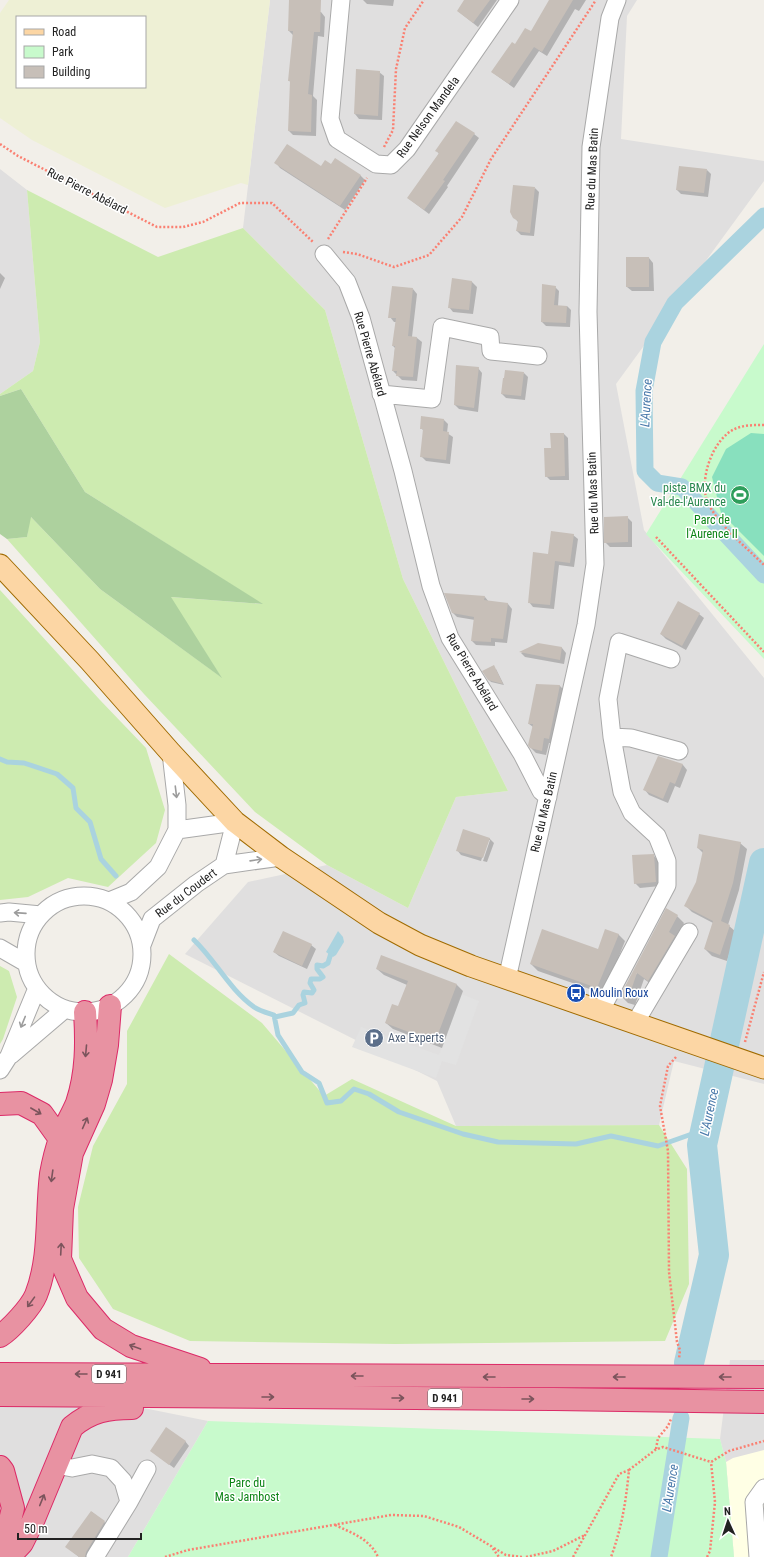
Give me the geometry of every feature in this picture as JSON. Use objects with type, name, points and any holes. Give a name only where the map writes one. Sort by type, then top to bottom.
[{"type":"highway","points":[[110,1006],[107,1045],[101,1080],[94,1104],[72,1153],[62,1209],[60,1259],[77,1298],[103,1329],[131,1346],[218,1375]]},
{"type":"highway","points":[[0,1336],[7,1331],[22,1315],[36,1296],[45,1261],[52,1173],[60,1139],[77,1102],[84,1072],[87,1045],[75,1011]]},
{"type":"highway","points":[[0,1104],[21,1102],[42,1114],[60,1139]]},
{"type":"highway","name":"D 941","points":[[0,1374],[764,1378]]},
{"type":"highway","name":"D 941","points":[[0,1395],[764,1402]]},
{"type":"highway","points":[[9,1557],[22,1543],[33,1521],[72,1428],[83,1418],[112,1408],[184,1407],[229,1396]]},
{"type":"highway","points":[[0,1466],[3,1471],[13,1508],[4,1541],[0,1548]]},
{"type":"main road","points":[[0,565],[90,661],[171,753],[235,822],[281,857],[379,923],[420,945],[471,966],[764,1068]]},
{"type":"street","points":[[341,0],[330,119],[336,139],[376,164]]},
{"type":"street","name":"Rue Nelson Mandela","points":[[376,164],[391,165],[407,149],[510,0]]},
{"type":"street","name":"Rue du Mas Batin","points":[[507,979],[586,625],[595,564],[588,312],[591,147],[610,18],[617,0]]},
{"type":"street","name":"Rue Pierre Abélard","points":[[323,251],[347,282],[361,318],[403,471],[431,586],[450,638],[522,754],[538,785],[548,797]]},
{"type":"street","points":[[381,394],[432,400],[442,327],[490,337],[491,351],[538,356]]},
{"type":"street","points":[[601,1010],[667,885],[667,861],[657,836],[632,812],[622,792],[612,737],[608,699],[620,642],[671,659]]},
{"type":"street","points":[[612,737],[631,738],[679,751]]},
{"type":"street","points":[[109,901],[131,892],[158,867],[176,830],[177,805],[171,753]]},
{"type":"street","points":[[176,830],[235,822]]},
{"type":"street","name":"Rue du Coudert","points":[[224,865],[235,822]]},
{"type":"street","name":"Rue du Coudert","points":[[142,945],[152,919],[196,884],[224,865],[281,857]]},
{"type":"street","points":[[92,896],[109,901],[125,912],[136,927],[142,945],[141,963],[136,981],[125,995],[110,1006],[98,1010],[75,1011],[49,1001],[36,988],[26,963],[26,946],[31,929],[40,915],[55,903],[73,897],[92,896]]},
{"type":"street","points":[[0,913],[9,912],[40,915]]},
{"type":"street","points":[[635,1023],[689,932]]},
{"type":"street","points":[[0,948],[26,963]]},
{"type":"street","points":[[5,1063],[36,988]]},
{"type":"street","points":[[5,1063],[75,1011]]},
{"type":"street","points":[[56,1465],[72,1468],[92,1464],[111,1468],[124,1481],[129,1502]]},
{"type":"street","points":[[95,1557],[129,1502],[147,1469]]},
{"type":"street","points":[[758,1557],[754,1502],[764,1488]]},
{"type":"path","points":[[424,0],[405,28],[396,69],[393,130],[376,164],[323,251],[357,254],[394,267],[429,255],[462,217],[491,159],[596,0]]},
{"type":"path","name":"Rue Pierre Abélard","points":[[0,144],[18,156],[157,227],[183,228],[203,222],[240,203],[272,203],[323,251]]},
{"type":"path","points":[[764,425],[736,428],[723,438],[714,451],[707,468],[704,492],[709,506],[719,520],[764,565]]},
{"type":"path","points":[[656,537],[764,652]]},
{"type":"path","points":[[738,1059],[764,972]]},
{"type":"path","points":[[679,1363],[680,1350],[677,1342],[669,1272],[668,1151],[660,1106],[668,1066],[699,1045]]},
{"type":"path","points":[[656,1450],[658,1438],[668,1426],[672,1418]]},
{"type":"path","points":[[573,1557],[619,1474],[629,1470],[656,1450],[663,1447],[711,1462],[729,1451],[764,1441]]},
{"type":"path","points":[[707,1557],[710,1551],[715,1502],[711,1462]]},
{"type":"path","points":[[610,1557],[617,1540],[626,1506],[629,1470]]},
{"type":"path","points":[[165,1557],[188,1550],[391,1515],[424,1516],[459,1527],[506,1555],[522,1557]]},
{"type":"path","points":[[335,1524],[362,1537],[375,1550],[378,1557]]},
{"type":"path","points":[[526,1557],[552,1551],[586,1535]]},
{"type":"path","points":[[491,1546],[499,1557]]},
{"type":"shaded area","points":[[9,0],[270,0],[248,185],[241,183],[165,208],[32,140],[0,118],[0,13]]},
{"type":"shaded area","points":[[270,0],[637,0],[627,16],[621,139],[764,161],[764,181],[616,384],[644,530],[764,678],[764,1084],[674,1061],[659,1125],[456,1126],[437,1081],[185,954],[248,882],[327,865],[408,908],[456,797],[508,791],[403,579],[325,310],[243,228]]},
{"type":"shaded area","points":[[0,169],[27,190],[40,342],[33,371],[0,394]]},
{"type":"shaded area","name":"Axe Experts","points":[[461,994],[479,1001],[456,1065],[442,1061],[436,1078],[352,1047],[361,1027],[439,1055]]},
{"type":"shaded area","points":[[730,1360],[764,1360],[764,1557],[734,1557],[726,1462],[720,1439]]},
{"type":"shaded area","points":[[0,1379],[208,1421],[128,1557],[0,1557]]},
{"type":"shaded area","points":[[764,1450],[764,1557],[734,1557],[726,1462],[733,1458]]},
{"type":"green space","points":[[27,190],[158,257],[243,228],[325,310],[403,579],[508,791],[456,797],[408,908],[327,865],[255,812],[144,694],[7,539],[27,537],[30,516],[100,589],[221,677],[170,597],[262,604],[85,492],[21,389],[0,396],[0,394],[33,371],[40,342]]},
{"type":"green space","name":"Parc de l'Aurence II","points":[[764,344],[764,659],[646,534]]},
{"type":"green space","points":[[21,389],[85,492],[263,604],[171,597],[222,678],[100,589],[31,517],[27,537],[7,539],[0,534],[0,396]]},
{"type":"green space","name":"piste BMX du Val-de-l'Aurence","points":[[751,433],[764,434],[764,556],[721,513],[712,477],[726,449]]},
{"type":"green space","points":[[0,590],[100,700],[146,748],[165,810],[156,843],[108,887],[68,878],[28,897],[0,900]]},
{"type":"green space","points":[[169,954],[262,1023],[324,1096],[352,1079],[456,1126],[659,1125],[687,1169],[689,1284],[665,1341],[395,1344],[190,1341],[113,1309],[79,1258],[78,1207],[93,1146],[127,1084],[127,1031]]},
{"type":"green space","points":[[0,966],[9,971],[17,997],[0,1044]]},
{"type":"green space","name":"Parc du Mas Jambost","points":[[208,1421],[720,1439],[726,1462],[734,1557],[128,1557]]},
{"type":"water","points":[[338,931],[343,937],[344,942],[336,955],[333,957],[326,952]]},
{"type":"building","points":[[289,0],[321,0],[320,32],[314,32],[308,94],[312,95],[311,132],[288,131],[290,81],[288,81],[293,31],[288,31]]},
{"type":"building","points":[[464,0],[490,0],[473,23],[457,11]]},
{"type":"building","points":[[549,0],[573,0],[542,52],[534,47],[509,84],[491,72],[512,42],[515,44],[525,28],[531,31]]},
{"type":"building","points":[[356,69],[380,71],[378,116],[354,114]]},
{"type":"building","points":[[456,121],[475,133],[443,180],[445,181],[424,210],[407,198],[439,153],[435,151]]},
{"type":"building","points":[[287,144],[321,166],[325,160],[331,164],[335,158],[361,175],[340,206],[274,163]]},
{"type":"building","points":[[679,166],[707,169],[704,193],[676,190]]},
{"type":"building","points":[[513,185],[535,187],[530,233],[516,231],[518,221],[513,218],[510,212]]},
{"type":"building","points":[[626,257],[649,257],[649,287],[626,287]]},
{"type":"building","points":[[452,278],[472,281],[469,310],[448,308]]},
{"type":"building","points":[[542,284],[556,286],[554,305],[567,306],[566,323],[541,322]]},
{"type":"building","points":[[392,286],[413,288],[408,336],[417,337],[413,377],[396,376],[397,371],[392,371],[395,346],[392,346],[396,318],[388,318]]},
{"type":"building","points":[[456,365],[479,367],[474,408],[454,405]]},
{"type":"building","points":[[505,370],[524,372],[521,396],[501,394]]},
{"type":"building","points":[[421,416],[444,419],[443,431],[449,432],[446,460],[420,457],[423,429],[420,429]]},
{"type":"building","points":[[550,433],[564,433],[565,476],[545,477],[544,448],[551,448]]},
{"type":"building","points":[[628,516],[628,542],[604,543],[604,517]]},
{"type":"building","points":[[551,531],[574,534],[570,563],[555,561],[550,605],[528,603],[533,552],[548,554]]},
{"type":"building","points":[[444,593],[485,596],[484,600],[508,603],[503,639],[491,638],[491,642],[471,641],[474,617],[452,613]]},
{"type":"building","points":[[678,601],[700,613],[682,646],[660,634]]},
{"type":"building","points":[[538,643],[562,647],[560,660],[519,652]]},
{"type":"building","points":[[494,665],[503,684],[488,680],[482,671]]},
{"type":"building","points":[[536,684],[560,685],[549,739],[544,738],[542,751],[530,748],[528,745],[533,724],[528,724]]},
{"type":"building","points":[[658,756],[683,764],[675,784],[670,782],[663,799],[643,790]]},
{"type":"building","points":[[463,829],[490,838],[483,858],[456,851]]},
{"type":"building","points":[[699,834],[741,842],[733,883],[721,921],[730,925],[720,955],[704,949],[713,921],[684,906],[696,882],[703,850],[697,848]]},
{"type":"building","points":[[654,854],[656,882],[634,884],[632,855]]},
{"type":"building","points":[[666,908],[678,915],[669,932],[675,936],[648,981],[637,973],[628,999],[620,996]]},
{"type":"building","points":[[542,929],[598,949],[605,929],[619,934],[597,988],[530,964]]},
{"type":"building","points":[[283,931],[312,944],[302,966],[273,952]]},
{"type":"building","points":[[381,955],[457,984],[435,1042],[385,1023],[392,1004],[398,1006],[408,981],[376,969]]},
{"type":"building","points":[[166,1427],[186,1441],[169,1465],[150,1451]]},
{"type":"building","points":[[91,1511],[105,1521],[86,1552],[85,1557],[79,1557],[65,1547]]},
{"type":"waterway","name":"L'Aurence","points":[[764,216],[675,303],[653,342],[644,391],[645,471],[657,483],[682,487],[764,575]]},
{"type":"waterway","points":[[0,759],[7,762],[24,763],[57,774],[73,788],[76,808],[90,822],[101,859],[116,876]]},
{"type":"waterway","name":"L'Aurence","points":[[689,1363],[714,1255],[702,1145],[764,863]]},
{"type":"waterway","points":[[194,940],[245,1000],[254,1007],[274,1015],[278,1035],[302,1072],[319,1083],[327,1103],[341,1101],[354,1089],[369,1094],[399,1112],[463,1134],[498,1142],[576,1144],[611,1136],[658,1146],[706,1129]]},
{"type":"waterway","points":[[275,1017],[293,1013],[299,1005],[305,1003],[303,995],[304,992],[312,993],[314,990],[310,983],[311,979],[320,979],[323,977],[317,969],[317,965],[323,966],[328,963],[331,953]]},
{"type":"waterway","name":"L'Aurence","points":[[659,1557],[681,1418]]},
{"type":"place","name":"piste BMX du Val-de-l'Aurence","points":[[740,495]]},
{"type":"place","name":"Moulin Roux","points":[[576,993]]},
{"type":"place","name":"Axe Experts","points":[[374,1038]]}]
